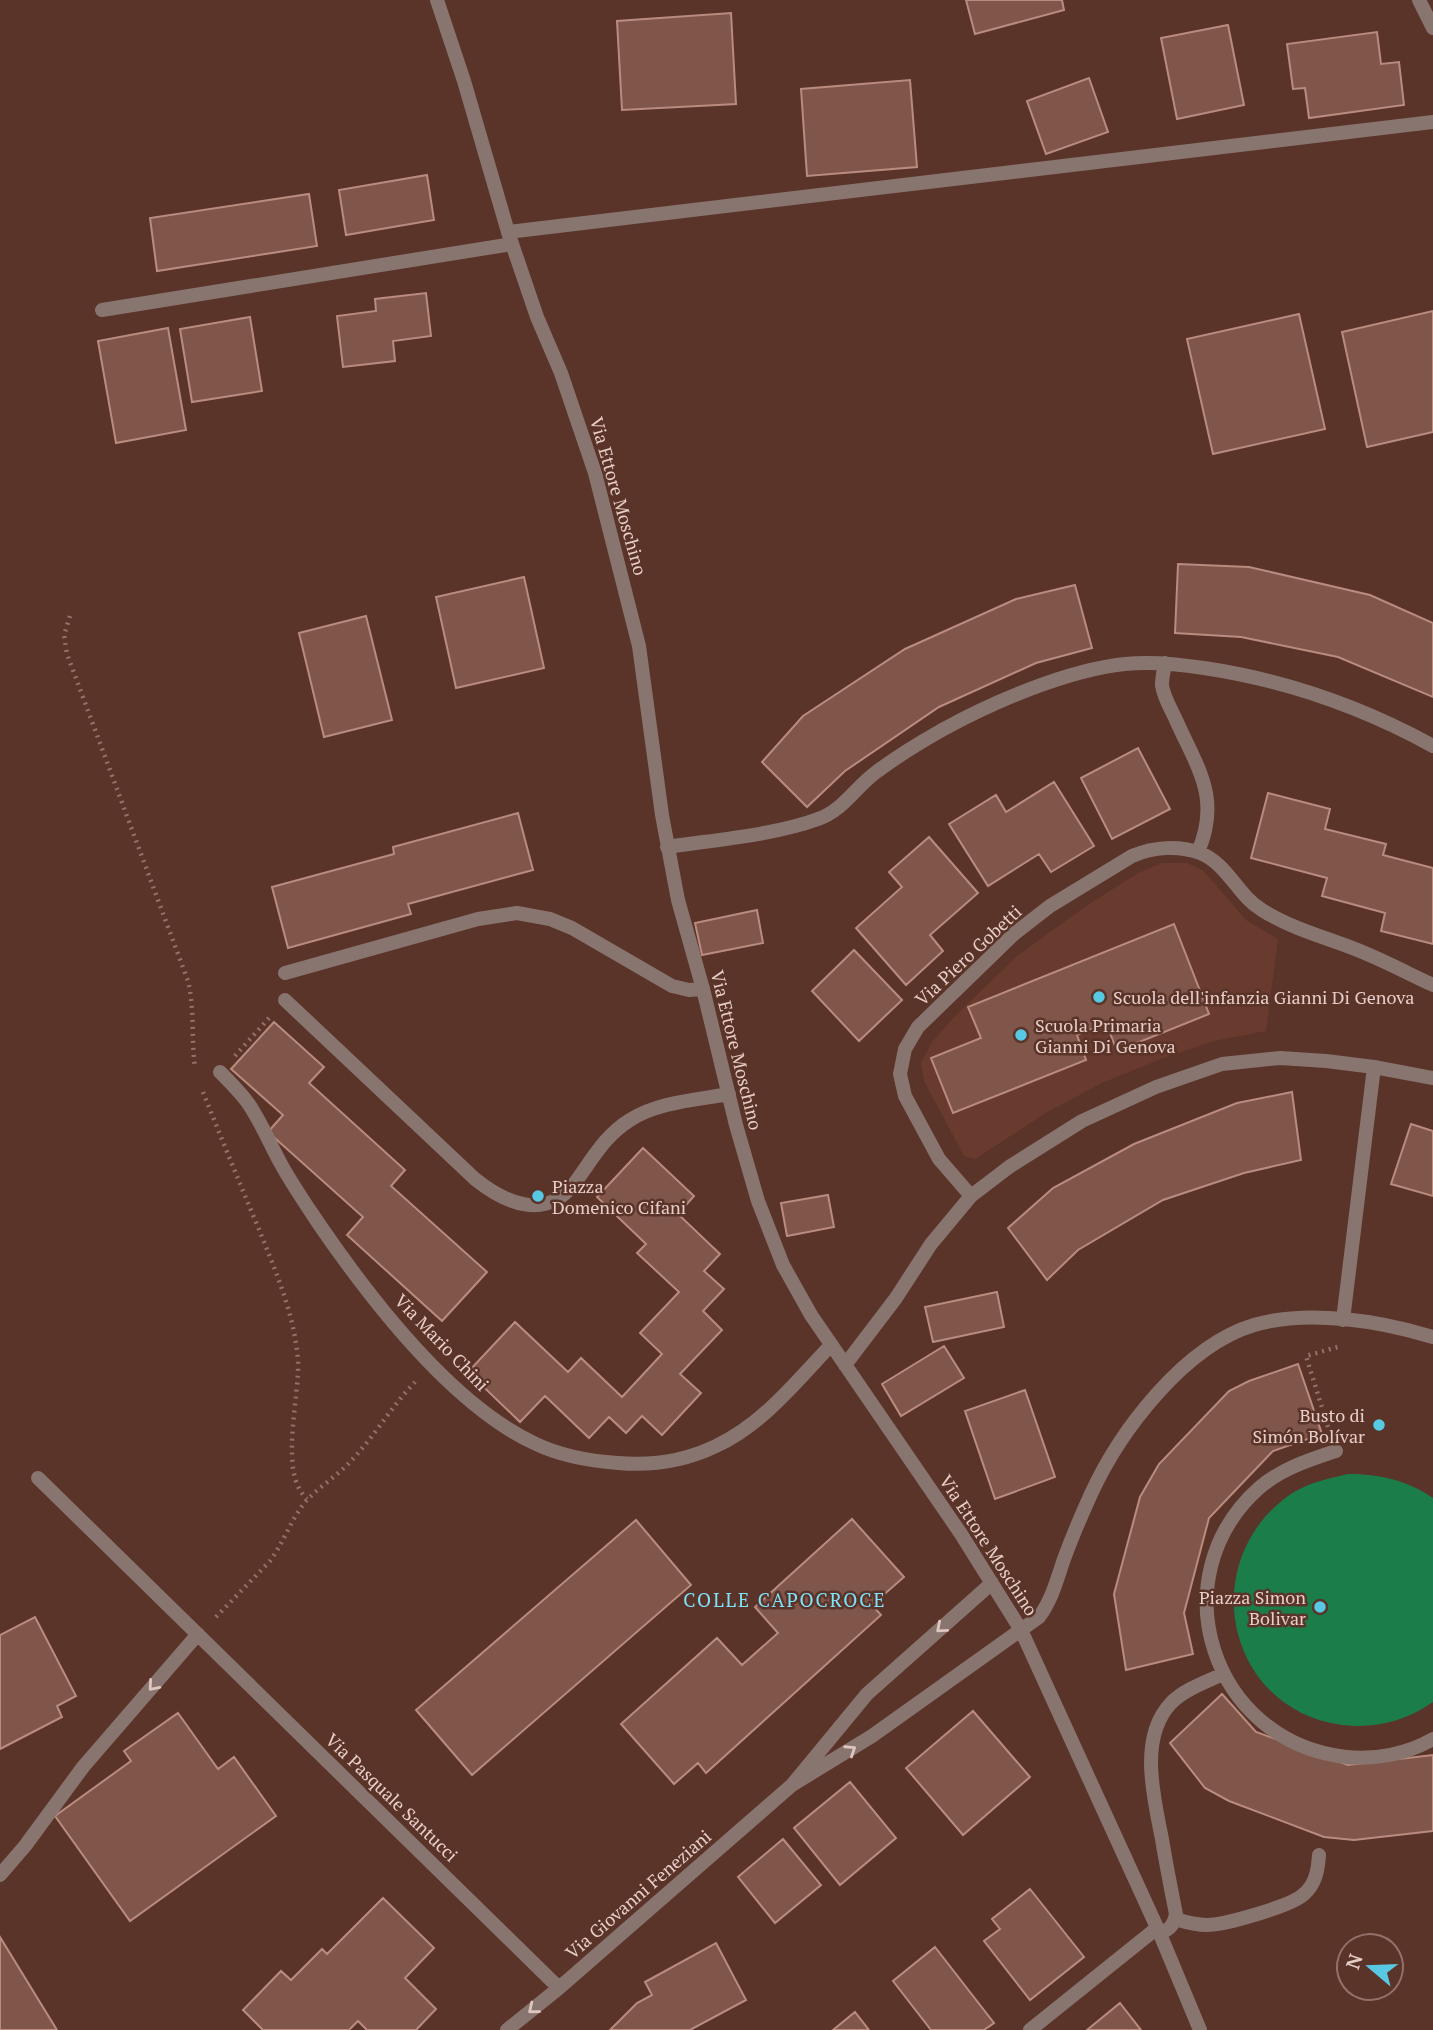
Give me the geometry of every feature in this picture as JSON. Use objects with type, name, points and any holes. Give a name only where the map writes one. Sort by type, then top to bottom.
[{"type":"street","name":"Via Ettore Moschino","points":[[437,0],[510,238],[595,472],[632,613],[644,677],[667,847],[678,900],[745,1159],[771,1238],[796,1290],[831,1345],[1021,1630],[1158,1931],[1200,2030]]},
{"type":"street","points":[[1419,0],[1433,28]]},
{"type":"street","points":[[102,310],[510,238],[1433,122]]},
{"type":"street","points":[[1165,663],[1163,691],[1200,772],[1209,807],[1205,835],[1198,852],[1223,869],[1245,898],[1264,911],[1433,985]]},
{"type":"street","points":[[667,847],[776,830],[816,820],[836,810],[875,773],[942,730],[1012,697],[1106,666],[1165,663],[1229,672],[1297,688],[1365,714],[1433,746]]},
{"type":"street","name":"Via Piero Gobetti","points":[[971,1196],[939,1159],[905,1096],[900,1074],[901,1061],[918,1027],[1014,934],[1050,906],[1121,861],[1143,851],[1169,848],[1198,852]]},
{"type":"street","points":[[285,973],[478,919],[517,913],[550,919],[572,928],[672,986],[689,990],[703,989]]},
{"type":"street","points":[[285,1000],[475,1179],[498,1195],[519,1204],[539,1205],[561,1196],[607,1137],[637,1115],[729,1094]]},
{"type":"street","points":[[845,1365],[896,1298],[931,1244],[971,1196],[1009,1167],[1082,1121],[1156,1087],[1222,1064],[1280,1058],[1374,1067],[1433,1078]]},
{"type":"street","points":[[1343,1320],[1374,1067]]},
{"type":"street","name":"Via Mario Chini","points":[[220,1072],[248,1103],[291,1182],[348,1266],[400,1329],[462,1394],[490,1416],[536,1445],[604,1462],[654,1463],[693,1456],[718,1446],[741,1432],[774,1406],[831,1345]]},
{"type":"street","name":"Via Giovanni Feneziani","points":[[508,2030],[792,1785],[872,1736],[1039,1618],[1080,1517],[1111,1457],[1145,1410],[1186,1365],[1210,1347],[1254,1325],[1302,1319],[1343,1320],[1433,1337]]},
{"type":"street","points":[[1336,1451],[1307,1460],[1280,1473],[1260,1487],[1228,1526],[1210,1571],[1207,1595],[1212,1644],[1223,1674],[1246,1707],[1284,1738],[1307,1748],[1330,1755],[1379,1758],[1433,1739]]},
{"type":"street","name":"Via Pasquale Santucci","points":[[38,1478],[559,1987]]},
{"type":"street","name":"Via Giovanni Feneziani","points":[[792,1785],[866,1694],[992,1583]]},
{"type":"street","points":[[0,1875],[83,1768],[198,1634]]},
{"type":"street","points":[[1030,2030],[1158,1931],[1170,1928],[1175,1919],[1151,1777],[1155,1733],[1159,1721],[1171,1703],[1189,1689],[1223,1674]]},
{"type":"street","points":[[1175,1919],[1206,1925],[1224,1924],[1293,1901],[1311,1885],[1317,1873],[1319,1855]]},
{"type":"path","points":[[220,1072],[285,1000]]},
{"type":"path","points":[[1306,1356],[1336,1451]]},
{"type":"path","points":[[198,1634],[261,1573],[278,1551],[307,1499],[347,1465],[374,1435],[406,1392],[433,1364]]},
{"type":"shaded area","points":[[1162,863],[1187,863],[1203,870],[1246,920],[1278,939],[1266,1031],[1214,1041],[1102,1083],[1046,1113],[975,1159],[964,1156],[924,1081],[921,1063],[932,1042],[1017,956],[1083,908],[1138,873]]},
{"type":"green space","name":"Piazza Simon Bolivar","points":[[1348,1474],[1392,1479],[1433,1498],[1433,1702],[1401,1719],[1366,1726],[1342,1725],[1303,1714],[1273,1693],[1251,1665],[1238,1632],[1234,1597],[1240,1561],[1257,1528],[1284,1499],[1299,1489]]},
{"type":"building","points":[[966,0],[1062,0],[1064,10],[975,34]]},
{"type":"building","points":[[731,13],[736,104],[622,110],[617,21]]},
{"type":"building","points":[[1228,25],[1244,105],[1177,119],[1161,38]]},
{"type":"building","points":[[1377,32],[1381,64],[1399,62],[1404,105],[1309,118],[1305,88],[1293,89],[1287,44]]},
{"type":"building","points":[[1089,78],[1108,132],[1046,154],[1027,101]]},
{"type":"building","points":[[910,80],[917,167],[807,176],[801,89]]},
{"type":"building","points":[[427,175],[434,220],[346,235],[339,190]]},
{"type":"building","points":[[309,194],[317,246],[157,271],[150,218]]},
{"type":"building","points":[[426,293],[431,336],[393,341],[395,361],[343,367],[337,316],[376,311],[375,299]]},
{"type":"building","points":[[1433,311],[1433,432],[1367,447],[1342,332]]},
{"type":"building","points":[[1299,314],[1325,429],[1213,454],[1187,339]]},
{"type":"building","points":[[250,317],[262,391],[192,402],[180,329]]},
{"type":"building","points":[[168,328],[186,430],[116,443],[98,341]]},
{"type":"building","points":[[1178,564],[1249,567],[1370,595],[1433,623],[1433,697],[1338,657],[1241,637],[1175,633]]},
{"type":"building","points":[[524,577],[544,668],[456,688],[436,597]]},
{"type":"building","points":[[1075,585],[1092,648],[1036,663],[939,707],[845,771],[807,807],[762,762],[803,716],[905,649],[1016,599]]},
{"type":"building","points":[[366,616],[392,720],[324,737],[299,633]]},
{"type":"building","points":[[1138,748],[1170,809],[1112,839],[1081,778]]},
{"type":"building","points":[[1054,782],[1094,846],[1051,872],[1039,854],[988,886],[949,824],[996,795],[1006,812]]},
{"type":"building","points":[[1268,793],[1330,809],[1325,829],[1386,844],[1383,855],[1433,868],[1433,944],[1381,931],[1385,913],[1322,896],[1327,878],[1251,858]]},
{"type":"building","points":[[518,813],[533,870],[408,904],[411,914],[288,948],[272,887],[394,854],[393,847]]},
{"type":"building","points":[[929,837],[978,893],[930,935],[943,951],[906,985],[856,928],[902,887],[889,872]]},
{"type":"building","points":[[757,910],[763,943],[702,955],[695,923]]},
{"type":"building","points":[[1174,924],[1209,1014],[1117,1051],[1106,1023],[1077,1035],[1086,1060],[953,1113],[931,1058],[981,1038],[968,1007]]},
{"type":"building","points":[[854,950],[902,1000],[859,1041],[812,991]]},
{"type":"building","points":[[274,1022],[324,1067],[309,1083],[405,1170],[391,1186],[487,1272],[442,1321],[347,1235],[363,1217],[268,1132],[283,1115],[231,1069]]},
{"type":"building","points":[[1292,1092],[1301,1160],[1244,1173],[1163,1200],[1078,1250],[1047,1280],[1008,1228],[1053,1188],[1134,1144],[1237,1103]]},
{"type":"building","points":[[1411,1124],[1433,1131],[1433,1196],[1391,1184]]},
{"type":"building","points":[[643,1148],[694,1196],[678,1214],[720,1254],[704,1271],[724,1289],[703,1311],[722,1330],[680,1374],[701,1393],[662,1435],[642,1416],[626,1433],[609,1417],[589,1438],[545,1396],[520,1422],[468,1372],[515,1322],[568,1372],[581,1358],[622,1397],[662,1354],[640,1333],[679,1292],[637,1253],[646,1244],[597,1197]]},
{"type":"building","points":[[828,1195],[834,1227],[787,1236],[781,1203]]},
{"type":"building","points":[[997,1292],[1004,1327],[933,1342],[925,1307]]},
{"type":"building","points":[[944,1346],[964,1378],[901,1416],[882,1384]]},
{"type":"building","points":[[1298,1364],[1322,1434],[1273,1451],[1209,1518],[1184,1613],[1193,1654],[1126,1670],[1114,1594],[1140,1497],[1159,1464],[1229,1391]]},
{"type":"building","points":[[1025,1390],[1055,1477],[995,1499],[965,1411]]},
{"type":"building","points":[[852,1519],[904,1577],[872,1605],[881,1615],[706,1773],[698,1763],[674,1784],[621,1724],[717,1638],[742,1665],[778,1633],[755,1607]]},
{"type":"building","points":[[636,1520],[691,1585],[472,1775],[416,1710]]},
{"type":"building","points":[[35,1617],[76,1696],[57,1706],[62,1717],[0,1749],[0,1635]]},
{"type":"building","points":[[1222,1694],[1256,1732],[1348,1765],[1433,1755],[1433,1831],[1354,1840],[1324,1837],[1229,1801],[1205,1788],[1170,1743]]},
{"type":"building","points":[[973,1711],[1030,1777],[963,1835],[906,1768]]},
{"type":"building","points":[[178,1713],[218,1769],[234,1757],[276,1816],[130,1921],[55,1816],[131,1761],[124,1751]]},
{"type":"building","points":[[850,1782],[896,1838],[840,1885],[794,1828]]},
{"type":"building","points":[[783,1839],[821,1885],[775,1923],[738,1877]]},
{"type":"building","points":[[1030,1889],[1084,1957],[1030,2000],[984,1941],[1000,1929],[992,1919]]},
{"type":"building","points":[[383,1898],[434,1948],[405,1978],[436,2009],[416,2030],[367,2030],[358,2021],[349,2030],[263,2030],[243,2010],[281,1971],[291,1980],[322,1949],[327,1954]]},
{"type":"building","points":[[0,1937],[57,2030],[0,2030]]},
{"type":"building","points":[[716,1943],[746,2000],[690,2030],[610,2030],[637,2003],[652,1995],[645,1982]]},
{"type":"building","points":[[935,1947],[994,2023],[984,2030],[931,2030],[893,1981]]},
{"type":"building","points":[[1120,2003],[1141,2030],[1087,2030]]},
{"type":"building","points":[[855,2012],[869,2030],[833,2030]]},
{"type":"place","name":"Scuola dell'infanzia Gianni Di Genova","points":[[1099,997]]},
{"type":"place","name":"Scuola Primaria Gianni Di Genova","points":[[1021,1035]]},
{"type":"place","name":"Piazza Domenico Cifani","points":[[538,1196]]},
{"type":"place","name":"Busto di Simón Bolívar","points":[[1379,1425]]},
{"type":"place","name":"Piazza Simon Bolivar","points":[[1320,1607]]},
{"type":"district","name":"COLLE CAPOCROCE","points":[[785,1599]]}]
